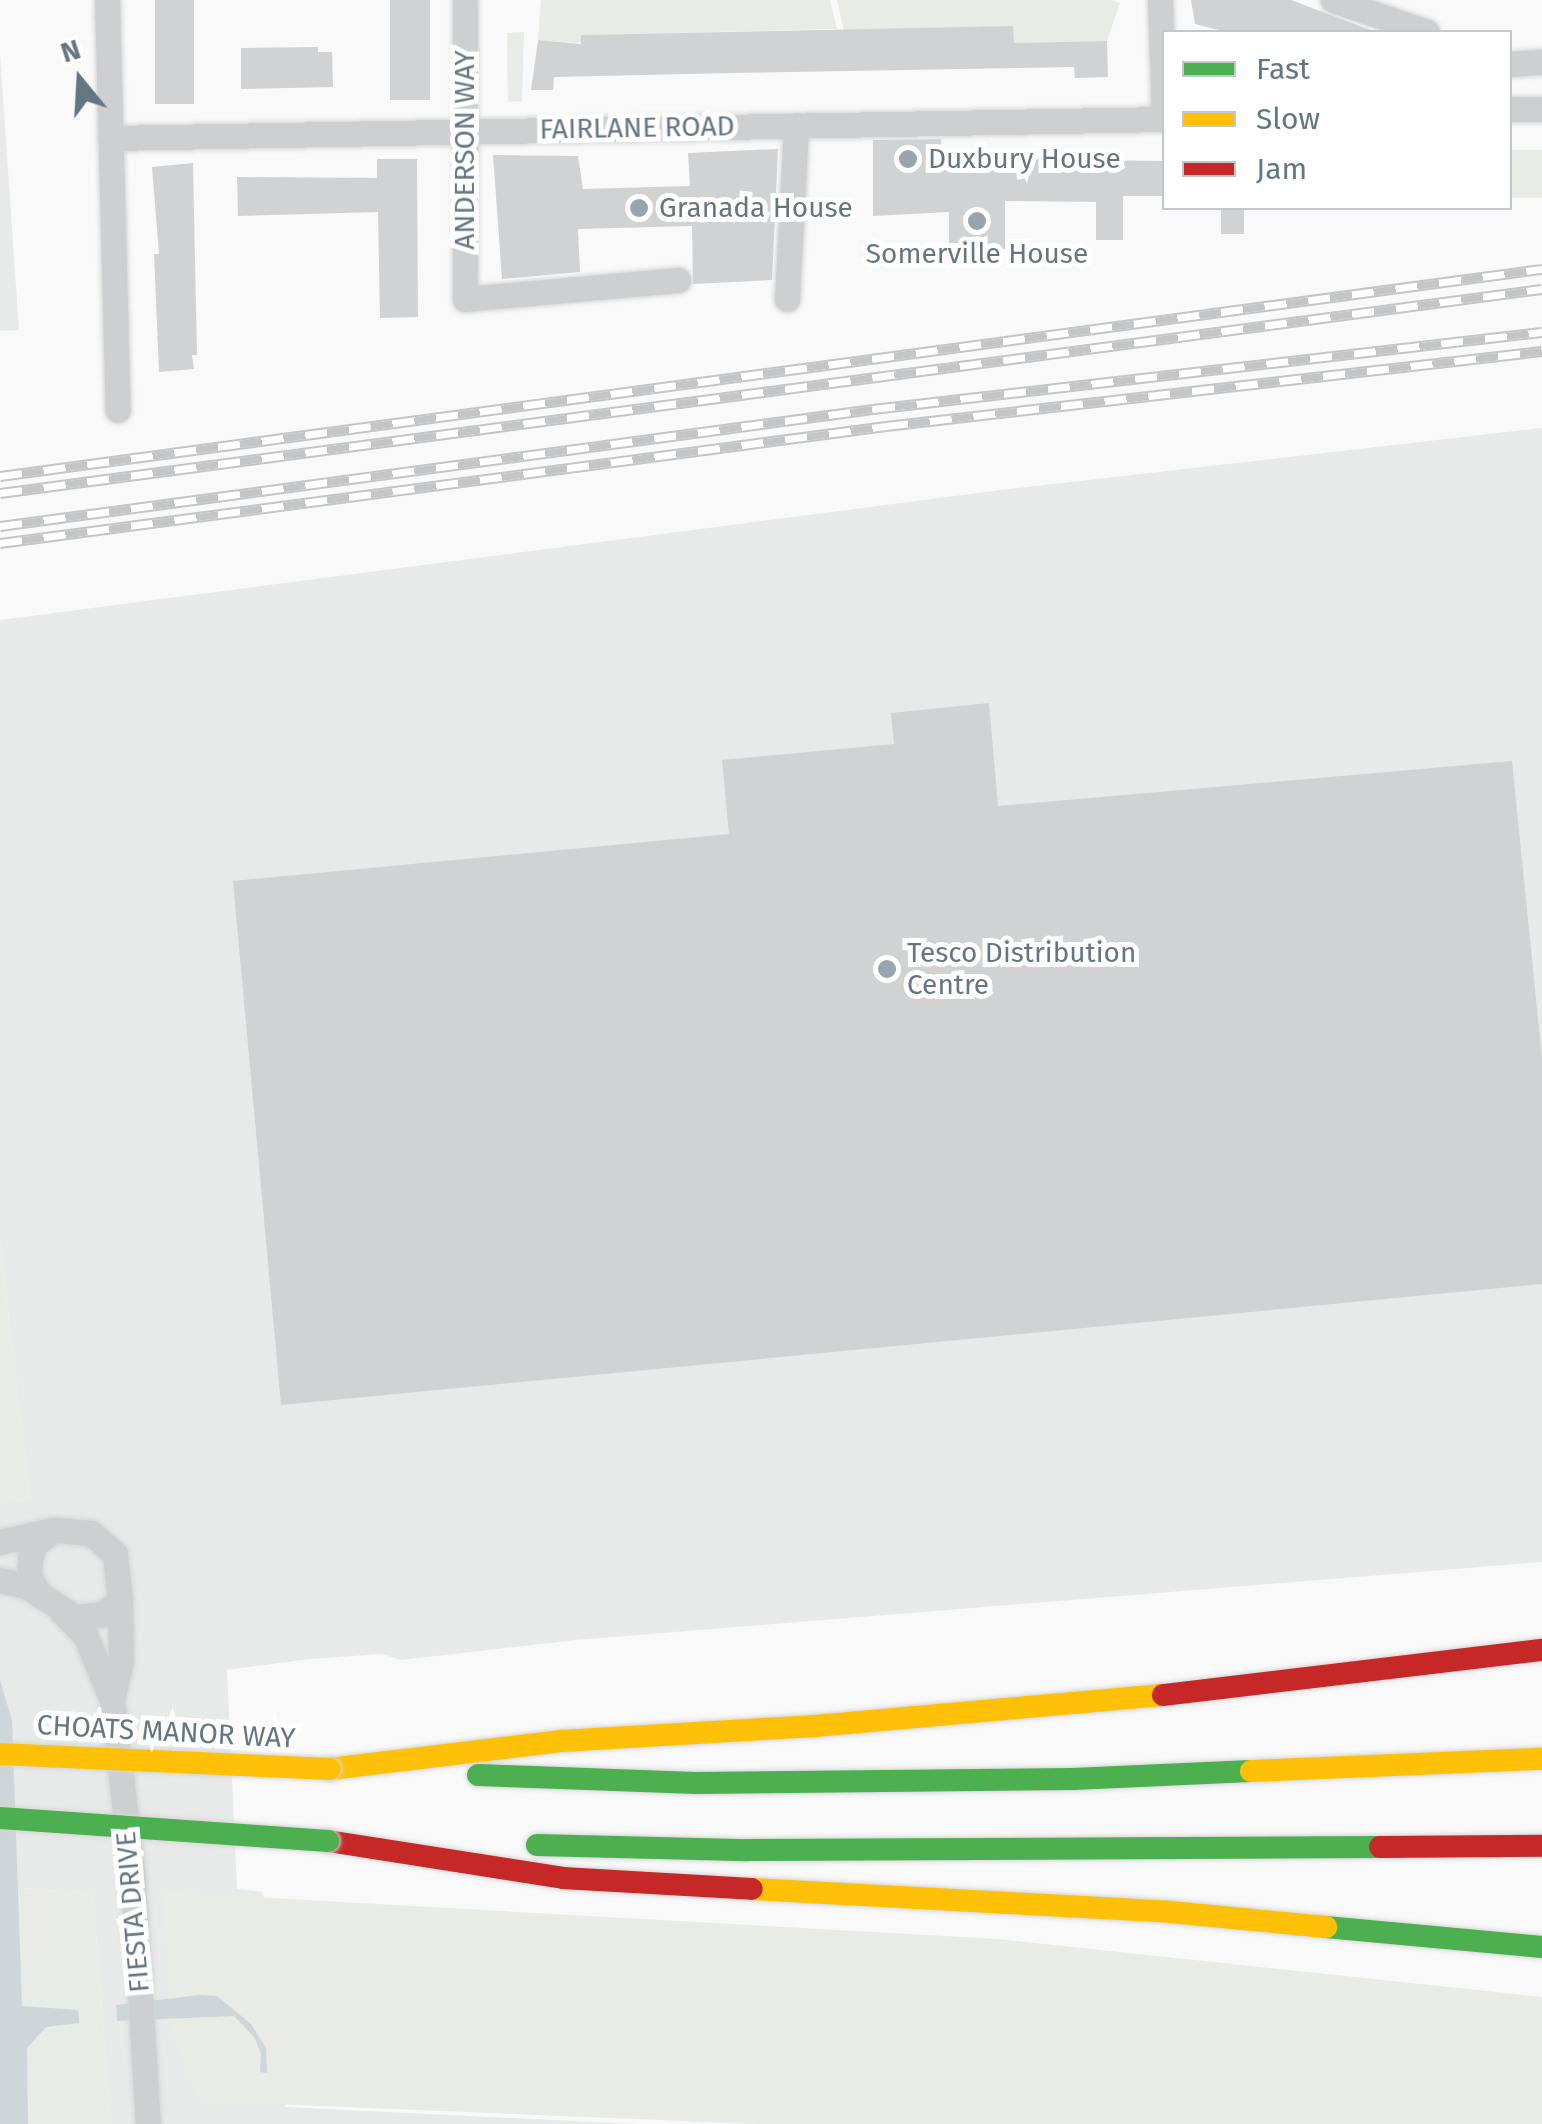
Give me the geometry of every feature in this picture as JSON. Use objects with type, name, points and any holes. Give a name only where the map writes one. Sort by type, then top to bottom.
[{"type":"highway","points":[[330,1769],[562,1741],[816,1726],[1174,1694],[1542,1650]]},
{"type":"highway","name":"CHOATS MANOR WAY","points":[[0,1754],[330,1769]]},
{"type":"highway","points":[[330,1769],[716,1783],[1074,1779],[1542,1759]]},
{"type":"highway","points":[[0,1818],[328,1841],[748,1850],[1542,1846]]},
{"type":"highway","points":[[328,1841],[563,1878],[1170,1912],[1542,1946]]},
{"type":"street","points":[[108,0],[118,410]]},
{"type":"street","name":"ANDERSON WAY","points":[[465,0],[465,299],[678,280]]},
{"type":"street","points":[[1160,0],[1162,60]]},
{"type":"street","points":[[1332,0],[1421,30]]},
{"type":"street","points":[[1512,64],[1542,62]]},
{"type":"street","name":"FAIRLANE ROAD","points":[[110,138],[1162,120]]},
{"type":"street","points":[[787,299],[796,125]]},
{"type":"street","points":[[0,1542],[54,1530],[91,1533],[110,1547],[118,1560],[120,1600],[103,1614],[88,1617],[62,1612],[38,1594],[0,1580]]},
{"type":"street","points":[[38,1594],[29,1576],[30,1560],[36,1544],[54,1530]]},
{"type":"street","name":"FIESTA DRIVE","points":[[112,1700],[121,1661],[120,1600]]},
{"type":"street","name":"FIESTA DRIVE","points":[[62,1612],[85,1636],[112,1700],[140,1982],[148,2124]]},
{"type":"shaded area","points":[[541,0],[830,0],[837,29],[581,35],[581,43],[538,40]]},
{"type":"shaded area","points":[[837,0],[1120,3],[1107,41],[1014,43],[844,31]]},
{"type":"shaded area","points":[[524,32],[522,101],[508,102],[507,33]]},
{"type":"shaded area","points":[[0,54],[19,330],[0,331]]},
{"type":"shaded area","points":[[1512,150],[1542,150],[1542,198],[1512,198]]},
{"type":"shaded area","points":[[1542,428],[1542,1562],[576,1640],[401,1660],[382,1654],[227,1670],[237,1889],[262,1892],[269,1915],[283,1987],[285,2107],[636,2124],[111,2124],[93,1894],[0,1886],[0,1501],[30,1499],[0,1241],[0,620],[1001,490]]},
{"type":"shaded area","points":[[0,1241],[30,1499],[0,1501]]},
{"type":"shaded area","points":[[0,1680],[12,1720],[22,2006],[78,2010],[79,2017],[79,2023],[46,2027],[27,2048],[28,2124],[0,2124]]},
{"type":"shaded area","points":[[0,1886],[93,1894],[111,2124],[0,2124]]},
{"type":"shaded area","points":[[163,1892],[998,1939],[1542,1997],[1542,2124],[758,2124],[200,2101],[171,2031]]},
{"type":"shaded area","points":[[217,1996],[251,2024],[266,2048],[267,2073],[260,2072],[261,2054],[255,2038],[234,2016],[117,2021],[116,2005]]},
{"type":"building","points":[[155,0],[194,0],[194,104],[155,104]]},
{"type":"building","points":[[390,0],[430,0],[430,100],[390,100]]},
{"type":"building","points":[[1191,0],[1291,0],[1370,30],[1219,30],[1195,24]]},
{"type":"building","points":[[1013,26],[1014,43],[1107,41],[1108,77],[1075,78],[1074,67],[731,73],[554,77],[553,90],[531,90],[538,40],[581,44],[581,35]]},
{"type":"building","points":[[318,47],[318,52],[332,52],[333,87],[241,89],[241,48]]},
{"type":"building","name":"Somerville House","points":[[941,139],[942,158],[1162,161],[1162,196],[1123,196],[1123,240],[1096,240],[1096,202],[1005,201],[1005,249],[949,244],[949,212],[873,216],[873,140]]},
{"type":"building","name":"Granada House","points":[[778,149],[772,280],[693,284],[692,226],[578,229],[580,272],[502,279],[493,155],[578,156],[583,189],[690,186],[688,153]]},
{"type":"building","points":[[377,159],[417,159],[418,317],[380,318],[378,212],[238,216],[237,177],[377,178]]},
{"type":"building","points":[[193,163],[197,355],[192,355],[194,369],[159,372],[154,254],[159,254],[152,167]]},
{"type":"building","points":[[1221,210],[1244,210],[1244,234],[1221,234]]},
{"type":"building","name":"Tesco Distribution Centre","points":[[989,703],[998,806],[1512,761],[1542,1058],[1542,1284],[281,1405],[233,881],[729,834],[722,760],[894,744],[891,713]]},
{"type":"railway","points":[[0,476],[1542,269]]},
{"type":"railway","points":[[0,493],[1542,289]]},
{"type":"railway","points":[[0,526],[873,409],[1542,332]]},
{"type":"railway","points":[[0,543],[886,426],[1542,351]]},
{"type":"traffic: fast","points":[[478,1775],[696,1783],[1073,1779],[1251,1771]]},
{"type":"traffic: fast","points":[[0,1818],[328,1841]]},
{"type":"traffic: fast","points":[[537,1845],[748,1850],[1380,1847]]},
{"type":"traffic: fast","points":[[1326,1927],[1542,1947]]},
{"type":"traffic: slow","points":[[330,1769],[561,1741],[815,1726],[1163,1695]]},
{"type":"traffic: slow","points":[[0,1754],[330,1769]]},
{"type":"traffic: slow","points":[[1251,1771],[1542,1759]]},
{"type":"traffic: slow","points":[[752,1889],[1170,1912],[1326,1927]]},
{"type":"traffic: jam","points":[[1163,1695],[1542,1650]]},
{"type":"traffic: jam","points":[[328,1841],[563,1878],[752,1889]]},
{"type":"traffic: jam","points":[[1380,1847],[1542,1846]]},
{"type":"place","name":"Duxbury House","points":[[908,159]]},
{"type":"place","name":"Granada House","points":[[639,208]]},
{"type":"place","name":"Somerville House","points":[[977,221]]},
{"type":"place","name":"Tesco Distribution Centre","points":[[887,969]]}]
